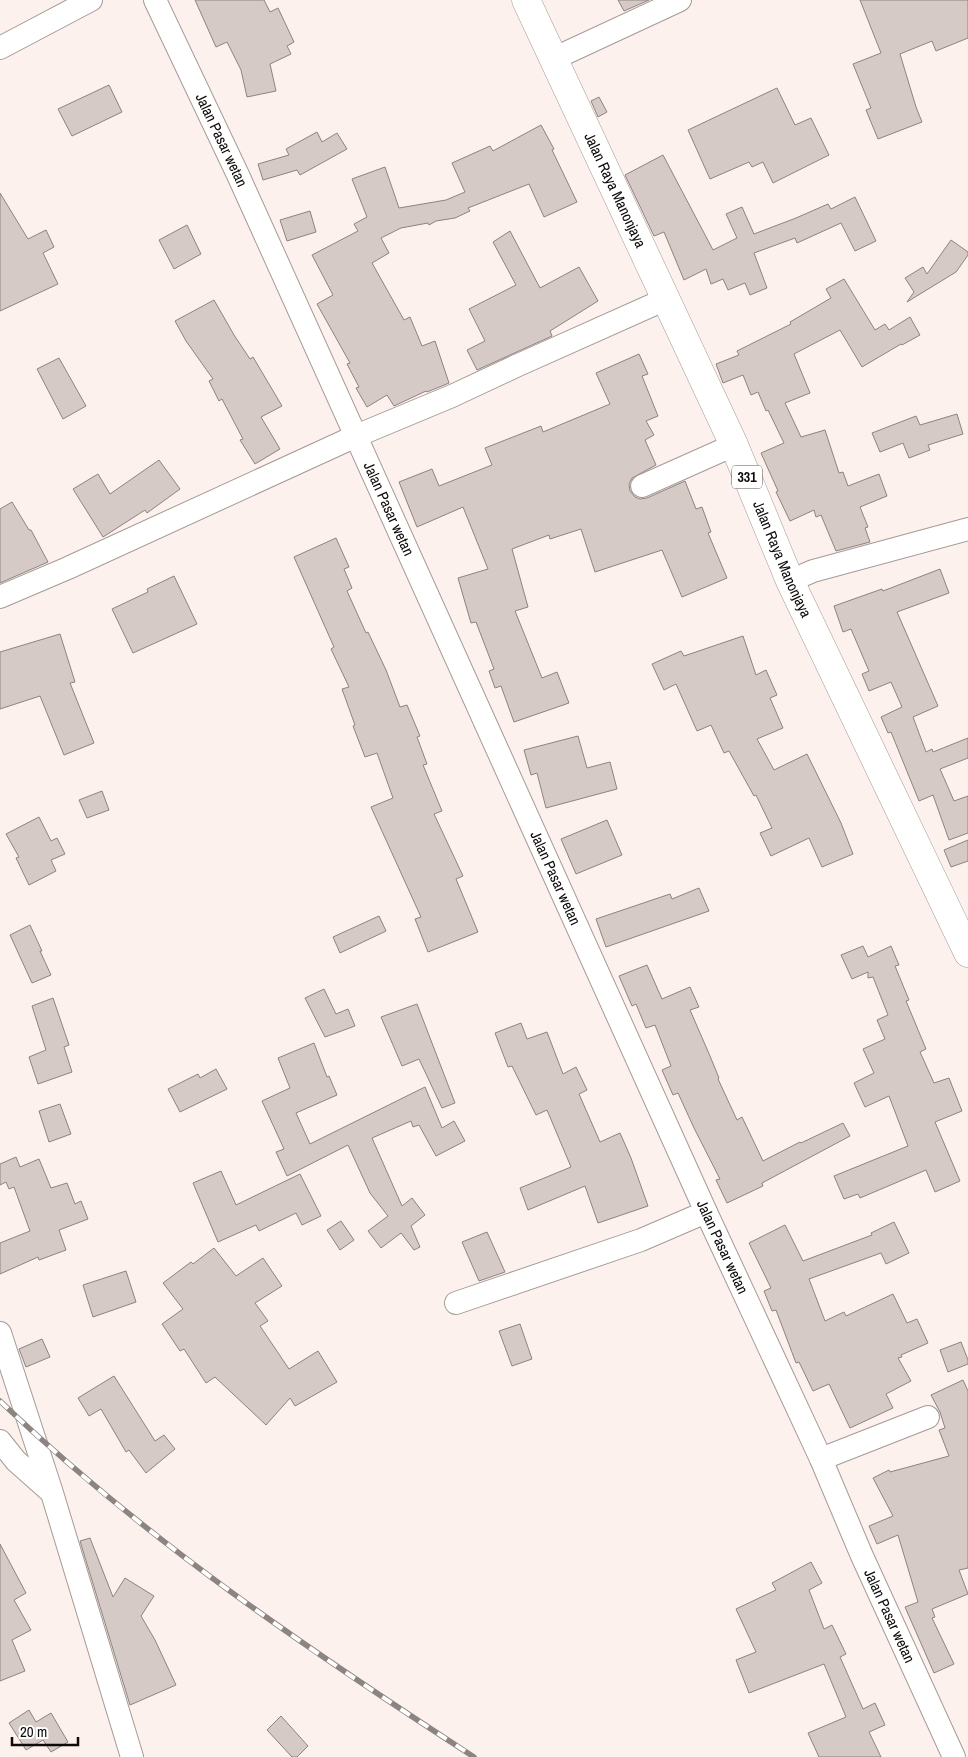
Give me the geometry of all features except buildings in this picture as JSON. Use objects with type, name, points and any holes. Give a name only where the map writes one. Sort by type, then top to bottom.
[{"type":"main road","name":"Jalan Raya Manonjaya","points":[[526,0],[734,445],[790,581],[968,953]]},
{"type":"street","points":[[0,48],[91,0]]},
{"type":"street","name":"Jalan Pasar wetan","points":[[155,0],[238,175],[706,1212],[821,1459],[862,1556],[954,1757]]},
{"type":"street","points":[[553,59],[680,0]]},
{"type":"street","points":[[0,597],[68,568],[356,436],[452,396],[666,299]]},
{"type":"street","points":[[642,486],[692,462],[734,445]]},
{"type":"street","points":[[790,581],[813,571],[968,530]]},
{"type":"street","points":[[456,1303],[641,1240],[706,1212]]},
{"type":"street","points":[[0,1333],[52,1493],[132,1757]]},
{"type":"street","points":[[821,1459],[928,1417]]},
{"type":"street","points":[[0,1441],[16,1461],[52,1493]]},
{"type":"railway","points":[[0,1401],[55,1451],[169,1546],[350,1676],[474,1757]]}]
